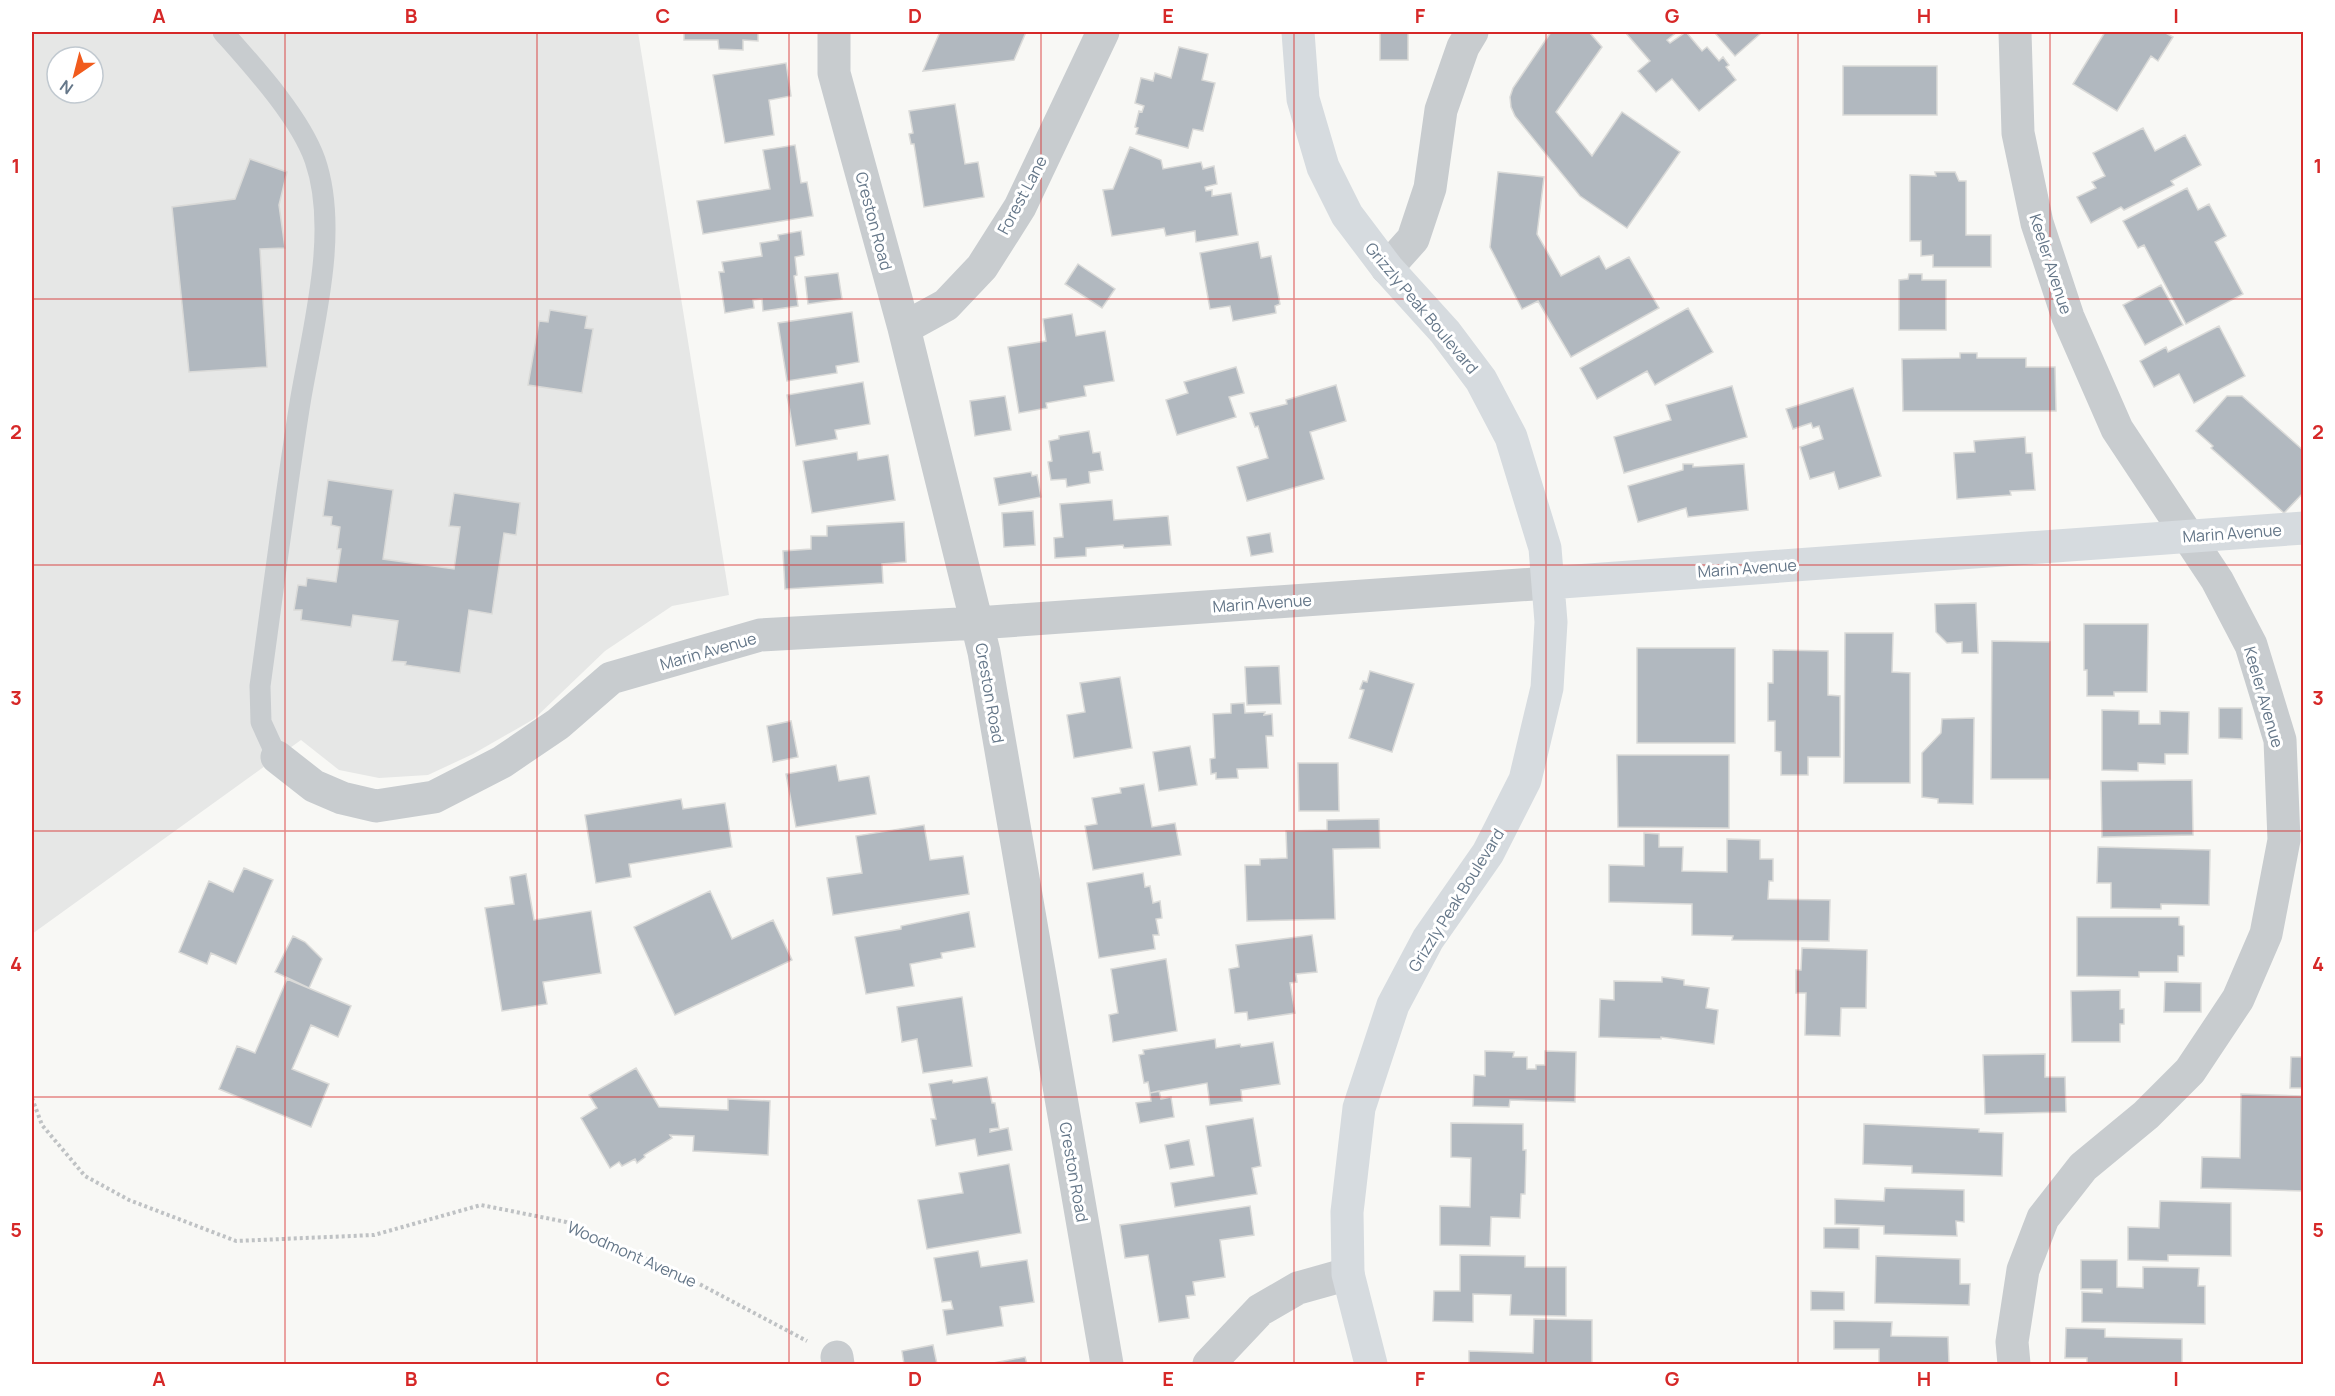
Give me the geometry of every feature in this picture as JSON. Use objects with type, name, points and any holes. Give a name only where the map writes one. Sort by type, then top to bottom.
[{"type":"street","name":"Creston Road","points":[[834,32],[834,73],[904,328],[984,652],[1107,1365]]},
{"type":"street","name":"Forest Lane","points":[[904,328],[946,305],[982,267],[1020,207],[1103,32]]},
{"type":"street","name":"Grizzly Peak Boulevard","points":[[1298,32],[1303,99],[1323,167],[1347,215],[1387,268],[1445,332],[1481,380],[1511,437],[1545,548],[1551,622],[1547,688],[1525,780],[1488,853],[1428,939],[1393,1005],[1359,1108],[1347,1212],[1348,1274],[1371,1365]]},
{"type":"street","points":[[1387,268],[1413,239],[1430,188],[1441,110],[1463,46],[1472,32]]},
{"type":"street","name":"Keeler Avenue","points":[[2014,1365],[2012,1342],[2023,1270],[2043,1218],[2083,1167],[2146,1115],[2190,1071],[2238,999],[2266,934],[2284,840],[2280,740],[2251,645],[2217,580],[2117,429],[2068,318],[2037,223],[2018,133],[2015,32]]},
{"type":"street","name":"Marin Avenue","points":[[277,757],[314,786],[342,798],[376,806],[434,797],[502,762],[558,724],[611,678],[760,635],[977,623],[2304,528]]},
{"type":"street","points":[[1209,1365],[1260,1310],[1298,1288],[1348,1274]]},
{"type":"lane","points":[[223,32],[270,87],[308,143],[316,162],[322,195],[325,252],[300,403],[260,686],[261,722],[277,757]]},
{"type":"path","name":"Woodmont Avenue","points":[[32,1098],[42,1125],[85,1176],[129,1200],[236,1241],[374,1236],[481,1206],[566,1222],[688,1278],[837,1361]]},
{"type":"shaded area","points":[[32,32],[638,32],[729,595],[672,606],[605,651],[534,719],[473,754],[428,775],[379,778],[339,770],[301,740],[32,934]]},
{"type":"building","points":[[684,32],[758,32],[758,41],[743,40],[743,50],[719,49],[718,40],[684,40]]},
{"type":"building","points":[[940,32],[1026,32],[1014,60],[923,71]]},
{"type":"building","points":[[1367,32],[1416,32],[1408,33],[1408,60],[1380,60],[1380,33]]},
{"type":"building","points":[[1551,32],[1589,32],[1602,47],[1556,112],[1592,156],[1622,112],[1680,152],[1627,228],[1580,196],[1515,116],[1511,107],[1510,97],[1513,88]]},
{"type":"building","points":[[1625,32],[1677,32],[1667,40],[1670,43],[1686,32],[1702,51],[1707,47],[1719,61],[1723,57],[1729,65],[1726,67],[1736,80],[1699,111],[1672,79],[1656,92],[1638,71],[1650,61]]},
{"type":"building","points":[[1714,32],[1758,32],[1760,34],[1735,56]]},
{"type":"building","points":[[2105,32],[2164,32],[2173,37],[2158,61],[2151,56],[2117,111],[2073,84]]},
{"type":"building","points":[[1179,47],[1208,54],[1202,80],[1215,83],[1203,131],[1193,129],[1188,148],[1136,134],[1138,128],[1135,127],[1139,111],[1142,112],[1144,106],[1135,103],[1141,78],[1153,81],[1155,73],[1171,78]]},
{"type":"building","points":[[786,63],[791,96],[769,100],[774,135],[725,143],[713,75]]},
{"type":"building","points":[[1843,66],[1937,66],[1937,115],[1843,115]]},
{"type":"building","points":[[955,104],[965,164],[978,162],[984,197],[924,207],[914,144],[911,144],[909,134],[913,133],[909,111]]},
{"type":"building","points":[[2143,128],[2155,151],[2185,135],[2201,165],[2171,181],[2174,185],[2124,210],[2121,207],[2091,223],[2077,197],[2096,188],[2092,182],[2105,176],[2093,153]]},
{"type":"building","points":[[795,145],[801,183],[807,182],[813,216],[703,234],[697,201],[770,189],[763,150]]},
{"type":"building","points":[[1130,147],[1161,160],[1163,169],[1201,162],[1203,169],[1214,166],[1217,184],[1205,187],[1206,191],[1212,190],[1212,196],[1231,193],[1238,235],[1196,242],[1195,231],[1166,236],[1164,228],[1112,236],[1103,190],[1113,189]]},
{"type":"building","points":[[250,159],[287,172],[279,205],[285,248],[260,249],[267,367],[189,372],[172,207],[235,199]]},
{"type":"building","points":[[1498,172],[1544,177],[1537,234],[1561,276],[1599,256],[1606,269],[1629,257],[1659,308],[1571,357],[1538,301],[1522,309],[1490,247]]},
{"type":"building","points":[[1935,172],[1955,172],[1959,181],[1966,181],[1966,235],[1991,235],[1991,267],[1933,267],[1933,255],[1921,256],[1921,241],[1910,241],[1910,175],[1936,176]]},
{"type":"building","points":[[2187,188],[2198,210],[2209,204],[2226,236],[2215,242],[2243,294],[2186,324],[2144,245],[2138,248],[2123,221]]},
{"type":"building","points":[[801,231],[804,255],[795,257],[797,275],[794,276],[798,306],[763,311],[762,299],[753,300],[754,308],[725,313],[719,272],[724,272],[722,262],[762,256],[760,243],[779,240],[778,235]]},
{"type":"building","points":[[1258,242],[1261,258],[1271,256],[1280,304],[1275,306],[1276,313],[1233,321],[1230,306],[1210,309],[1200,253]]},
{"type":"building","points":[[1078,264],[1115,289],[1102,308],[1065,284]]},
{"type":"building","points":[[838,273],[842,299],[808,304],[805,277]]},
{"type":"building","points":[[1909,274],[1922,274],[1922,280],[1946,280],[1946,330],[1899,330],[1899,280],[1908,279]]},
{"type":"building","points":[[2161,285],[2183,325],[2145,345],[2123,305]]},
{"type":"building","points":[[1688,308],[1713,352],[1655,385],[1647,371],[1597,399],[1580,368]]},
{"type":"building","points":[[550,310],[587,316],[585,328],[593,329],[582,393],[528,385],[539,321],[548,322]]},
{"type":"building","points":[[852,312],[859,362],[836,366],[837,373],[787,381],[778,323]]},
{"type":"building","points":[[1072,314],[1076,336],[1105,331],[1114,381],[1084,386],[1086,396],[1046,403],[1047,408],[1019,413],[1008,347],[1046,341],[1043,319]]},
{"type":"building","points":[[2219,326],[2245,376],[2194,403],[2179,374],[2154,387],[2140,361],[2166,347],[2168,352]]},
{"type":"building","points":[[1960,353],[1977,353],[1977,358],[2026,358],[2026,367],[2055,367],[2056,411],[1903,411],[1902,359],[1960,358]]},
{"type":"building","points":[[1236,367],[1244,393],[1229,397],[1236,417],[1177,435],[1166,400],[1188,393],[1184,382]]},
{"type":"building","points":[[863,382],[870,424],[835,430],[837,439],[796,446],[787,395]]},
{"type":"building","points":[[1336,385],[1346,421],[1310,432],[1324,479],[1247,501],[1237,467],[1268,458],[1258,426],[1255,427],[1250,413],[1287,404],[1286,400]]},
{"type":"building","points":[[1732,386],[1747,437],[1624,473],[1614,437],[1671,420],[1666,405]]},
{"type":"building","points":[[1853,388],[1881,476],[1839,489],[1834,472],[1810,479],[1800,447],[1823,439],[1819,426],[1813,428],[1811,423],[1793,429],[1786,409]]},
{"type":"building","points":[[1005,396],[1011,430],[975,436],[970,401]]},
{"type":"building","points":[[2227,396],[2242,396],[2304,451],[2304,492],[2284,513],[2211,448],[2213,446],[2196,431]]},
{"type":"building","points":[[1089,431],[1093,453],[1100,452],[1103,470],[1089,472],[1090,483],[1067,487],[1066,479],[1051,480],[1048,462],[1052,461],[1049,441],[1059,439],[1059,436]]},
{"type":"building","points":[[2025,437],[2026,453],[2032,453],[2035,490],[2010,491],[2011,495],[1957,499],[1954,453],[1975,452],[1974,441]]},
{"type":"building","points":[[857,452],[858,460],[888,455],[895,500],[812,513],[803,461]]},
{"type":"building","points":[[1683,464],[1693,464],[1693,467],[1744,464],[1748,510],[1688,517],[1686,508],[1638,522],[1628,486],[1683,470]]},
{"type":"building","points":[[1031,472],[1032,476],[1037,475],[1041,497],[999,505],[994,478]]},
{"type":"building","points":[[328,480],[393,490],[383,559],[454,569],[460,527],[449,526],[454,493],[520,503],[516,535],[504,533],[492,614],[469,610],[460,673],[392,661],[398,621],[353,615],[351,627],[301,620],[302,610],[294,610],[298,585],[306,586],[307,578],[336,582],[341,549],[337,549],[340,527],[331,525],[332,517],[323,516]]},
{"type":"building","points":[[1112,500],[1114,520],[1168,516],[1171,545],[1086,548],[1086,556],[1055,558],[1054,538],[1063,537],[1060,504]]},
{"type":"building","points":[[1033,511],[1035,545],[1004,547],[1002,513]]},
{"type":"building","points":[[904,522],[906,562],[882,564],[883,583],[785,589],[783,551],[811,549],[811,536],[827,536],[827,526]]},
{"type":"building","points":[[1270,533],[1273,552],[1251,556],[1247,537]]},
{"type":"building","points":[[1976,603],[1978,653],[1962,653],[1962,642],[1947,643],[1936,632],[1935,604]]},
{"type":"building","points":[[2084,624],[2148,624],[2147,692],[2114,692],[2114,696],[2087,696],[2087,670],[2084,670]]},
{"type":"building","points":[[1845,633],[1893,633],[1892,672],[1910,673],[1910,783],[1844,783]]},
{"type":"building","points":[[1992,641],[2050,642],[2050,779],[1991,779]]},
{"type":"building","points":[[1637,648],[1735,648],[1735,743],[1637,743]]},
{"type":"building","points":[[1773,650],[1828,651],[1828,695],[1840,696],[1840,757],[1808,757],[1808,775],[1781,775],[1781,752],[1775,751],[1775,721],[1768,721],[1768,683],[1773,683]]},
{"type":"building","points":[[1279,666],[1281,704],[1247,705],[1245,667]]},
{"type":"building","points":[[1370,671],[1414,684],[1392,752],[1349,738],[1364,690],[1360,689],[1363,681],[1367,682]]},
{"type":"building","points":[[1120,677],[1132,748],[1074,758],[1067,715],[1085,712],[1080,683]]},
{"type":"building","points":[[1244,703],[1245,713],[1272,714],[1273,736],[1266,736],[1268,768],[1237,769],[1238,778],[1216,779],[1216,773],[1211,774],[1210,759],[1215,758],[1213,714],[1231,713],[1231,704]]},
{"type":"building","points":[[2219,708],[2242,708],[2242,739],[2219,738]]},
{"type":"building","points":[[2102,710],[2139,711],[2139,724],[2160,724],[2160,711],[2189,712],[2188,754],[2165,754],[2165,764],[2138,763],[2138,771],[2102,770]]},
{"type":"building","points":[[1974,718],[1973,804],[1938,803],[1938,799],[1922,797],[1922,753],[1941,733],[1942,719]]},
{"type":"building","points":[[791,721],[798,757],[773,762],[767,726]]},
{"type":"building","points":[[1190,746],[1197,785],[1159,791],[1153,752]]},
{"type":"building","points":[[1617,755],[1729,755],[1729,828],[1618,827]]},
{"type":"building","points":[[1298,763],[1338,763],[1339,811],[1299,811]]},
{"type":"building","points":[[836,765],[839,781],[869,776],[876,814],[796,827],[786,774]]},
{"type":"building","points":[[2192,780],[2193,835],[2102,837],[2101,781]]},
{"type":"building","points":[[1144,784],[1152,827],[1175,823],[1181,855],[1093,870],[1085,826],[1097,824],[1092,798],[1121,793],[1120,788]]},
{"type":"building","points":[[681,799],[683,809],[725,803],[732,847],[629,864],[631,877],[596,883],[585,815]]},
{"type":"building","points":[[1379,819],[1380,848],[1333,849],[1335,919],[1247,921],[1245,865],[1260,865],[1260,859],[1287,858],[1286,831],[1327,830],[1327,820]]},
{"type":"building","points":[[924,825],[930,860],[963,856],[969,894],[833,915],[827,878],[862,873],[856,836]]},
{"type":"building","points":[[1644,833],[1659,834],[1659,847],[1683,847],[1682,871],[1727,872],[1727,839],[1760,840],[1760,859],[1773,859],[1773,881],[1769,881],[1768,899],[1830,900],[1829,941],[1732,940],[1733,936],[1692,935],[1692,904],[1609,902],[1609,865],[1644,866]]},
{"type":"building","points":[[2098,847],[2210,850],[2209,905],[2161,904],[2161,909],[2111,908],[2111,883],[2097,883]]},
{"type":"building","points":[[244,868],[273,880],[236,964],[211,953],[207,964],[179,952],[209,881],[233,892]]},
{"type":"building","points":[[1143,873],[1145,887],[1150,886],[1153,903],[1160,901],[1162,918],[1156,919],[1159,935],[1153,935],[1155,949],[1099,958],[1087,883]]},
{"type":"building","points":[[526,874],[534,920],[591,911],[601,973],[543,982],[547,1004],[502,1011],[485,908],[514,904],[510,877]]},
{"type":"building","points":[[710,891],[732,939],[773,920],[792,960],[675,1015],[634,927]]},
{"type":"building","points":[[969,912],[975,947],[941,953],[942,958],[910,964],[914,986],[866,994],[855,937],[901,929],[901,926]]},
{"type":"building","points":[[2077,917],[2179,917],[2179,925],[2184,926],[2184,956],[2178,956],[2178,972],[2139,972],[2139,977],[2077,976]]},
{"type":"building","points":[[1312,935],[1317,972],[1296,974],[1297,982],[1290,983],[1295,1013],[1248,1020],[1247,1012],[1235,1013],[1229,969],[1239,967],[1236,945]]},
{"type":"building","points":[[293,936],[305,942],[322,959],[309,988],[275,972]]},
{"type":"building","points":[[1802,948],[1867,950],[1866,1008],[1841,1008],[1840,1036],[1805,1035],[1806,993],[1796,993],[1796,970],[1801,970]]},
{"type":"building","points":[[1166,959],[1177,1031],[1113,1042],[1109,1015],[1118,1013],[1111,969]]},
{"type":"building","points":[[1662,977],[1684,980],[1684,985],[1709,988],[1706,1008],[1718,1010],[1714,1044],[1661,1037],[1661,1039],[1599,1037],[1600,999],[1614,1000],[1614,981],[1662,982]]},
{"type":"building","points":[[287,979],[351,1006],[338,1037],[311,1025],[292,1069],[329,1084],[311,1127],[219,1089],[237,1046],[255,1053]]},
{"type":"building","points":[[2165,982],[2201,983],[2201,1012],[2164,1012]]},
{"type":"building","points":[[2120,990],[2120,1009],[2124,1009],[2124,1024],[2120,1024],[2120,1042],[2072,1042],[2071,991]]},
{"type":"building","points":[[962,997],[972,1066],[923,1073],[917,1039],[902,1042],[897,1007]]},
{"type":"building","points":[[1215,1039],[1216,1048],[1273,1042],[1280,1084],[1241,1090],[1242,1101],[1210,1105],[1207,1083],[1150,1093],[1148,1082],[1144,1083],[1139,1055],[1144,1054],[1143,1050]]},
{"type":"building","points":[[1485,1051],[1514,1052],[1513,1057],[1527,1057],[1527,1069],[1536,1069],[1536,1065],[1545,1065],[1545,1051],[1576,1052],[1575,1102],[1510,1100],[1509,1107],[1473,1106],[1474,1075],[1485,1076]]},
{"type":"building","points":[[2045,1054],[2045,1077],[2065,1077],[2066,1112],[1985,1114],[1983,1055]]},
{"type":"building","points":[[2291,1057],[2304,1057],[2304,1088],[2290,1088]]},
{"type":"building","points":[[636,1068],[659,1107],[728,1110],[728,1099],[770,1101],[768,1155],[693,1151],[694,1136],[670,1135],[672,1138],[644,1155],[645,1157],[637,1163],[635,1159],[622,1166],[619,1162],[610,1168],[581,1118],[597,1108],[589,1095]]},
{"type":"building","points":[[987,1077],[992,1103],[995,1103],[999,1128],[990,1129],[990,1132],[1008,1128],[1012,1150],[978,1156],[975,1139],[936,1146],[931,1119],[936,1119],[929,1084],[952,1080],[953,1083]]},
{"type":"building","points":[[1159,1091],[1161,1099],[1171,1097],[1174,1117],[1140,1123],[1136,1103],[1151,1101],[1150,1093]]},
{"type":"building","points":[[2241,1094],[2302,1096],[2304,1191],[2201,1188],[2202,1157],[2240,1158]]},
{"type":"building","points":[[1253,1118],[1261,1166],[1252,1168],[1257,1194],[1175,1207],[1171,1183],[1214,1176],[1206,1126]]},
{"type":"building","points":[[1451,1123],[1523,1124],[1523,1150],[1526,1150],[1525,1194],[1521,1194],[1520,1218],[1491,1217],[1490,1246],[1440,1245],[1440,1206],[1470,1207],[1471,1158],[1451,1157]]},
{"type":"building","points":[[1864,1124],[1979,1129],[1979,1132],[2003,1133],[2002,1176],[1912,1173],[1912,1166],[1863,1164]]},
{"type":"building","points":[[1189,1140],[1194,1165],[1170,1169],[1165,1145]]},
{"type":"building","points":[[1009,1164],[1021,1233],[927,1249],[918,1200],[963,1193],[959,1173]]},
{"type":"building","points":[[1885,1188],[1964,1190],[1964,1222],[1956,1221],[1957,1236],[1884,1234],[1884,1226],[1835,1224],[1835,1199],[1884,1201]]},
{"type":"building","points":[[2160,1201],[2231,1203],[2231,1256],[2168,1255],[2168,1261],[2128,1260],[2128,1227],[2159,1228]]},
{"type":"building","points":[[1250,1206],[1254,1235],[1220,1240],[1225,1277],[1193,1282],[1195,1295],[1186,1296],[1189,1318],[1159,1322],[1148,1255],[1125,1258],[1120,1225]]},
{"type":"building","points":[[1824,1228],[1859,1228],[1859,1249],[1824,1248]]},
{"type":"building","points":[[978,1251],[981,1267],[1027,1260],[1034,1302],[1000,1307],[1003,1326],[947,1335],[943,1310],[953,1309],[951,1301],[942,1302],[934,1258]]},
{"type":"building","points":[[1460,1255],[1525,1256],[1525,1267],[1566,1267],[1566,1316],[1510,1315],[1511,1295],[1473,1294],[1473,1322],[1433,1321],[1434,1291],[1460,1291]]},
{"type":"building","points":[[1876,1256],[1960,1259],[1960,1284],[1970,1284],[1969,1305],[1875,1303]]},
{"type":"building","points":[[2081,1260],[2117,1260],[2117,1287],[2143,1288],[2143,1267],[2199,1268],[2198,1286],[2205,1286],[2205,1324],[2082,1322],[2082,1292],[2102,1293],[2102,1289],[2081,1289]]},
{"type":"building","points":[[1811,1291],[1844,1292],[1844,1310],[1811,1310]]},
{"type":"building","points":[[1534,1319],[1592,1320],[1592,1364],[1469,1364],[1469,1351],[1533,1353]]},
{"type":"building","points":[[1834,1321],[1892,1322],[1891,1336],[1948,1337],[1949,1364],[1879,1364],[1879,1349],[1834,1349]]},
{"type":"building","points":[[2066,1328],[2105,1329],[2105,1337],[2182,1339],[2182,1364],[2087,1364],[2087,1358],[2065,1358]]},
{"type":"building","points":[[933,1345],[937,1364],[904,1364],[902,1351]]},
{"type":"building","points":[[1025,1357],[1027,1364],[988,1364]]}]
